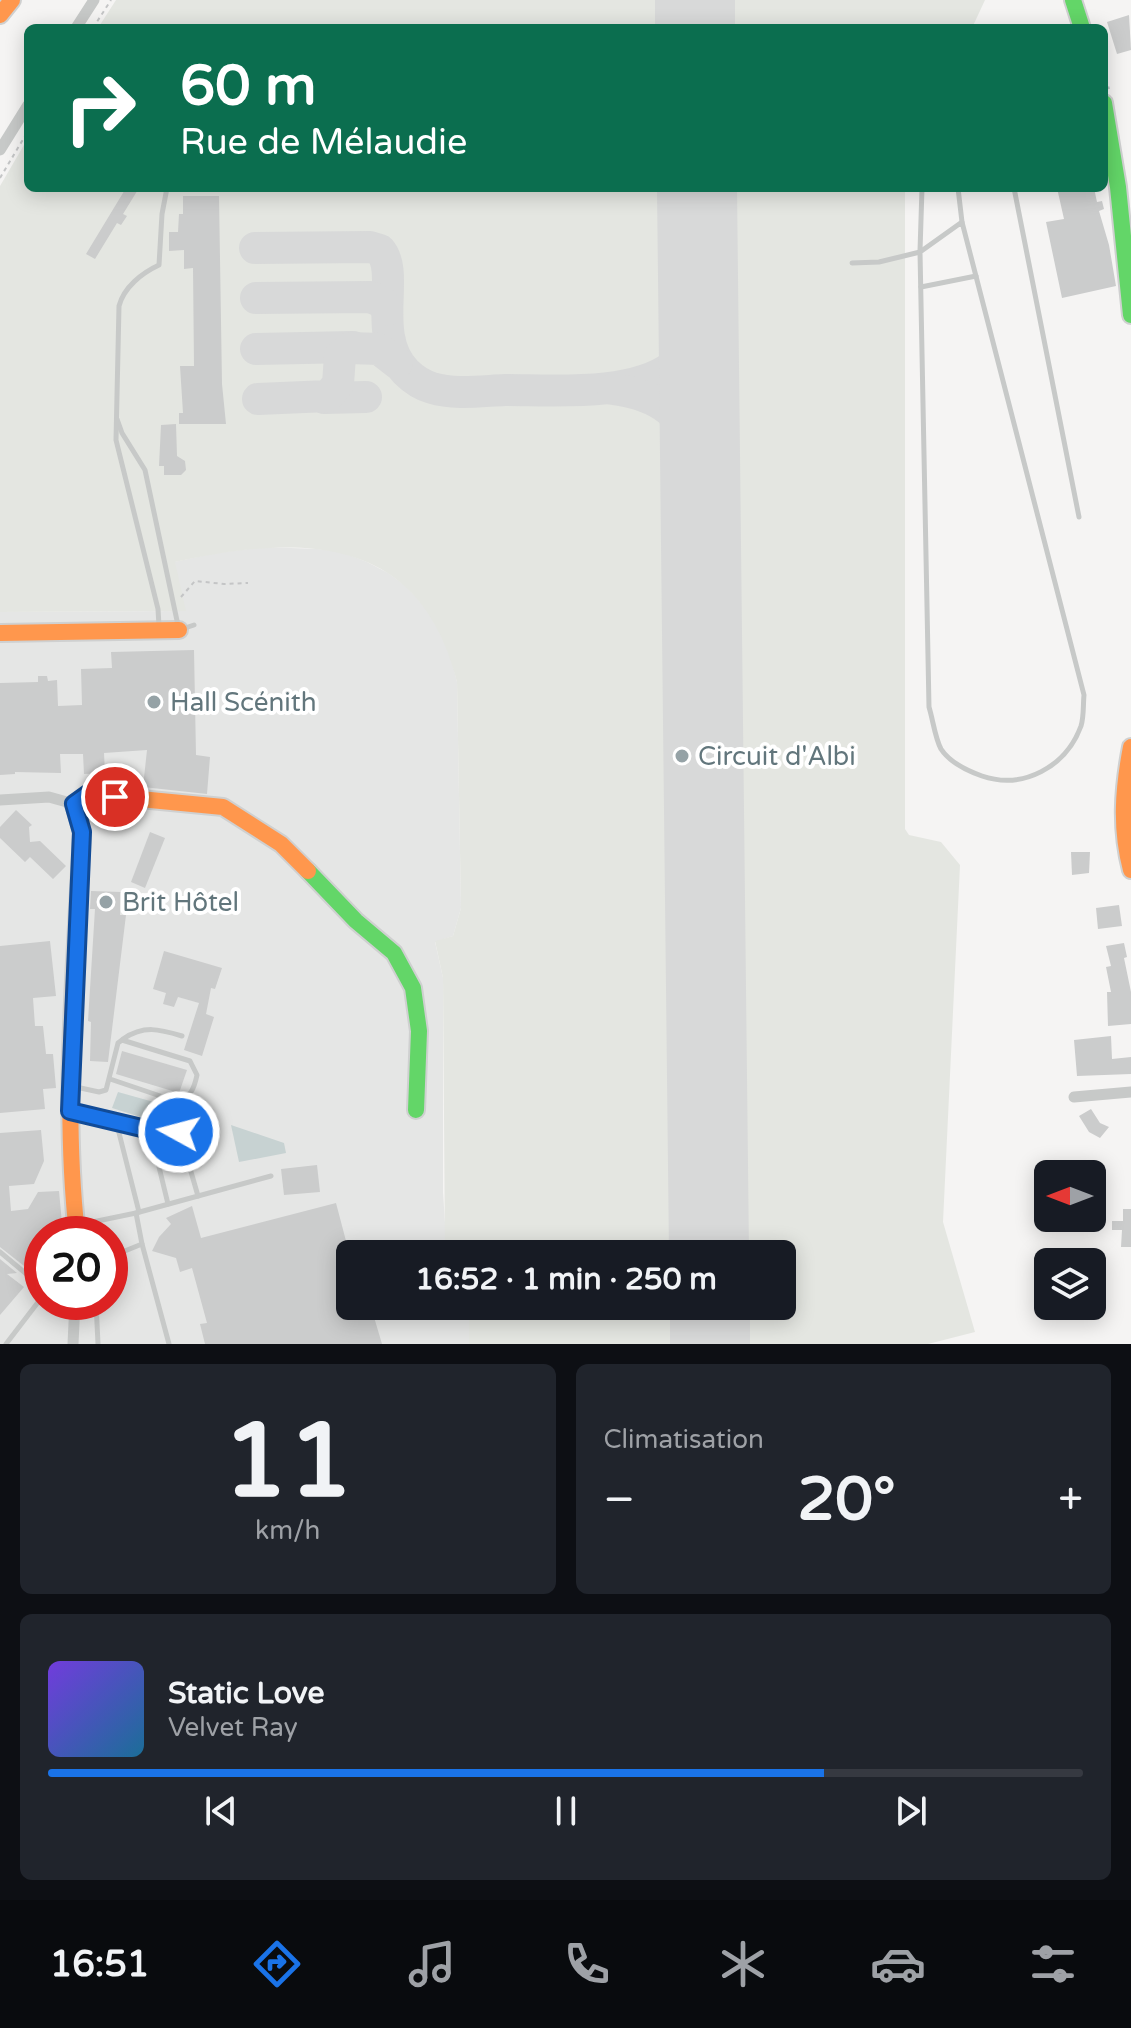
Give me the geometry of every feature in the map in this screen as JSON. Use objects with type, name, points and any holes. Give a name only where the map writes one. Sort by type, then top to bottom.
[{"type":"main road","points":[[0,15],[12,0]]},
{"type":"main road","points":[[1073,0],[1081,24]]},
{"type":"main road","points":[[1108,138],[1124,178],[1131,315]]},
{"type":"main road","points":[[0,633],[187,628]]},
{"type":"main road","points":[[1131,747],[1122,789],[1122,840],[1131,870]]},
{"type":"main road","points":[[75,1216],[70,1171],[70,1111],[82,832],[74,804],[88,794],[223,807],[281,844],[356,921],[394,953],[413,988],[419,1031],[416,1110]]},
{"type":"street","points":[[79,24],[94,0]]},
{"type":"street","points":[[0,150],[24,111]]},
{"type":"street","points":[[0,800],[49,797],[74,804]]},
{"type":"street","points":[[1074,1097],[1131,1092]]},
{"type":"street","points":[[73,1344],[74,1320]]},
{"type":"lane","points":[[159,631],[158,609],[116,440],[116,414],[119,306],[124,293],[138,277],[159,265],[166,192]]},
{"type":"lane","points":[[922,192],[920,252],[929,707],[941,750],[964,770],[996,781],[1023,780],[1047,769],[1069,749],[1082,724],[1084,695],[962,222],[958,192]]},
{"type":"lane","points":[[1015,192],[1079,517]]},
{"type":"lane","points":[[852,263],[879,262],[920,252],[962,222]]},
{"type":"lane","points":[[921,287],[976,276]]},
{"type":"lane","points":[[116,414],[122,433],[145,470],[173,599],[187,628]]},
{"type":"lane","points":[[71,1086],[99,1092],[106,1090],[118,1043],[136,1030],[156,1028],[182,1036]]},
{"type":"lane","points":[[110,1079],[178,1102],[187,1098],[194,1089],[197,1075],[190,1061],[122,1040]]},
{"type":"lane","points":[[178,1102],[176,1120],[198,1196]]},
{"type":"lane","points":[[70,1111],[171,1135],[179,1132]]},
{"type":"lane","points":[[115,1120],[138,1212],[142,1244],[169,1344]]},
{"type":"lane","points":[[150,1130],[168,1204]]},
{"type":"lane","points":[[124,1216],[271,1176]]},
{"type":"lane","points":[[128,1250],[142,1244]]},
{"type":"lane","points":[[0,1252],[24,1272]]},
{"type":"lane","points":[[6,1344],[24,1320]]},
{"type":"lane","points":[[96,1320],[98,1344]]},
{"type":"path","points":[[96,24],[111,0]]},
{"type":"path","points":[[0,178],[24,138]]},
{"type":"path","points":[[173,599],[180,598],[195,581],[248,583]]},
{"type":"shaded area","points":[[116,0],[985,0],[974,24],[101,24]]},
{"type":"shaded area","name":"Circuit d'Albi","points":[[24,145],[24,192],[905,192],[905,829],[909,835],[941,842],[960,865],[943,1222],[975,1332],[928,1344],[469,1344],[469,1320],[796,1320],[796,1240],[445,1240],[443,978],[435,941],[453,936],[461,908],[457,682],[439,633],[415,596],[385,571],[349,556],[310,548],[267,548],[175,562],[186,611],[0,612],[0,186]]},
{"type":"shaded area","points":[[264,547],[342,552],[388,573],[407,587],[439,628],[450,653],[457,682],[461,908],[453,936],[435,942],[443,978],[443,1192],[446,1240],[336,1240],[336,1320],[469,1320],[469,1344],[0,1344],[0,612],[185,611],[174,562]]},
{"type":"shaded area","points":[[118,1092],[168,1106],[166,1125],[112,1108]]},
{"type":"shaded area","points":[[231,1125],[284,1143],[286,1153],[239,1162]]},
{"type":"building","points":[[1129,15],[1131,50],[1117,54],[1107,22]]},
{"type":"building","points":[[124,192],[137,192],[123,214],[127,216],[121,225],[117,223],[95,259],[86,254]]},
{"type":"building","points":[[1058,192],[1095,192],[1097,202],[1102,201],[1104,209],[1099,211],[1116,286],[1062,298],[1046,222],[1064,219]]},
{"type":"building","points":[[183,196],[219,196],[222,384],[226,424],[179,424],[179,413],[183,413],[180,366],[194,366],[193,268],[184,269],[184,250],[169,251],[169,232],[178,232],[179,214],[183,214]]},
{"type":"building","points":[[176,424],[177,456],[185,461],[186,470],[181,475],[164,475],[164,466],[159,466],[161,425]]},
{"type":"building","points":[[194,650],[196,755],[210,757],[207,794],[143,787],[147,750],[104,753],[105,773],[84,774],[83,754],[60,754],[61,773],[15,772],[0,775],[0,683],[38,682],[38,676],[47,676],[48,681],[57,680],[58,706],[82,705],[81,669],[112,668],[111,652]]},
{"type":"building","points":[[16,810],[32,825],[29,827],[30,842],[40,841],[66,866],[53,879],[30,857],[25,862],[0,838],[0,827]]},
{"type":"building","points":[[150,832],[165,838],[145,888],[131,882]]},
{"type":"building","points":[[1071,852],[1090,852],[1089,873],[1072,875]]},
{"type":"building","points":[[91,891],[121,892],[120,915],[126,915],[108,1062],[90,1061],[91,1022],[88,1021],[95,909],[90,909]]},
{"type":"building","points":[[1119,905],[1122,926],[1098,929],[1096,908]]},
{"type":"building","points":[[50,941],[56,996],[33,998],[35,1026],[43,1026],[46,1054],[53,1054],[56,1088],[43,1089],[45,1109],[0,1113],[0,946]]},
{"type":"building","points":[[1124,943],[1131,992],[1131,1024],[1108,1026],[1107,992],[1111,992],[1106,967],[1111,966],[1106,946]]},
{"type":"building","points":[[164,951],[222,968],[215,989],[211,988],[206,1014],[214,1017],[202,1056],[184,1050],[199,1003],[178,997],[174,1007],[163,1004],[166,993],[153,989]]},
{"type":"building","points":[[1111,1036],[1112,1059],[1131,1057],[1131,1074],[1077,1076],[1074,1040]]},
{"type":"building","points":[[122,1051],[187,1070],[179,1093],[116,1074]]},
{"type":"building","points":[[1091,1109],[1100,1123],[1109,1127],[1100,1138],[1089,1132],[1079,1116]]},
{"type":"building","points":[[41,1130],[44,1161],[34,1184],[9,1186],[11,1211],[28,1209],[38,1192],[59,1191],[61,1216],[24,1216],[24,1266],[0,1247],[0,1133]]},
{"type":"building","points":[[317,1165],[320,1192],[284,1195],[281,1169]]},
{"type":"building","points":[[336,1203],[346,1240],[336,1240],[336,1320],[375,1320],[382,1344],[205,1344],[200,1324],[207,1323],[192,1268],[180,1272],[176,1258],[152,1251],[171,1224],[166,1218],[192,1206],[201,1238]]},
{"type":"building","points":[[1123,1209],[1131,1209],[1131,1247],[1121,1247],[1122,1230],[1112,1230],[1112,1221],[1123,1221]]},
{"type":"building","points":[[0,1259],[17,1273],[7,1274],[24,1287],[0,1315]]},
{"type":"taxiway","points":[[255,248],[370,247],[380,250],[388,274],[387,323],[395,357],[418,382],[450,391],[569,391],[637,383],[656,376],[680,360],[692,336],[698,300]]},
{"type":"taxiway","points":[[256,298],[370,297],[382,302],[387,310]]},
{"type":"taxiway","points":[[256,349],[353,347]]},
{"type":"taxiway","points":[[258,399],[328,396],[338,384],[340,356],[350,348],[379,349],[397,363]]},
{"type":"taxiway","points":[[613,389],[645,397],[669,410],[687,431],[700,460]]},
{"type":"taxiway","points":[[324,398],[366,397]]},
{"type":"runway","points":[[695,0],[695,24]]},
{"type":"runway","points":[[697,192],[709,1240]]},
{"type":"runway","points":[[710,1320],[710,1344]]},
{"type":"traffic: fast","points":[[1073,0],[1081,24]]},
{"type":"traffic: fast","points":[[1108,127],[1118,187],[1131,315]]},
{"type":"traffic: fast","points":[[308,871],[356,921],[394,953],[413,988],[419,1031],[416,1110]]},
{"type":"traffic: slow","points":[[0,15],[12,0]]},
{"type":"traffic: slow","points":[[0,633],[179,630]]},
{"type":"traffic: slow","points":[[1131,747],[1124,808],[1125,839],[1131,870]]},
{"type":"traffic: slow","points":[[76,1216],[70,1083],[82,832],[74,804],[88,794],[223,807],[281,844],[308,871]]},
{"type":"place","name":"Hall Scénith","points":[[154,702]]},
{"type":"place","name":"Circuit d'Albi","points":[[682,756]]},
{"type":"place","name":"Brit Hôtel","points":[[106,902]]},
{"type":"route","points":[[115,797],[88,794],[74,804],[82,832],[70,1111],[171,1135],[179,1132]]}]
